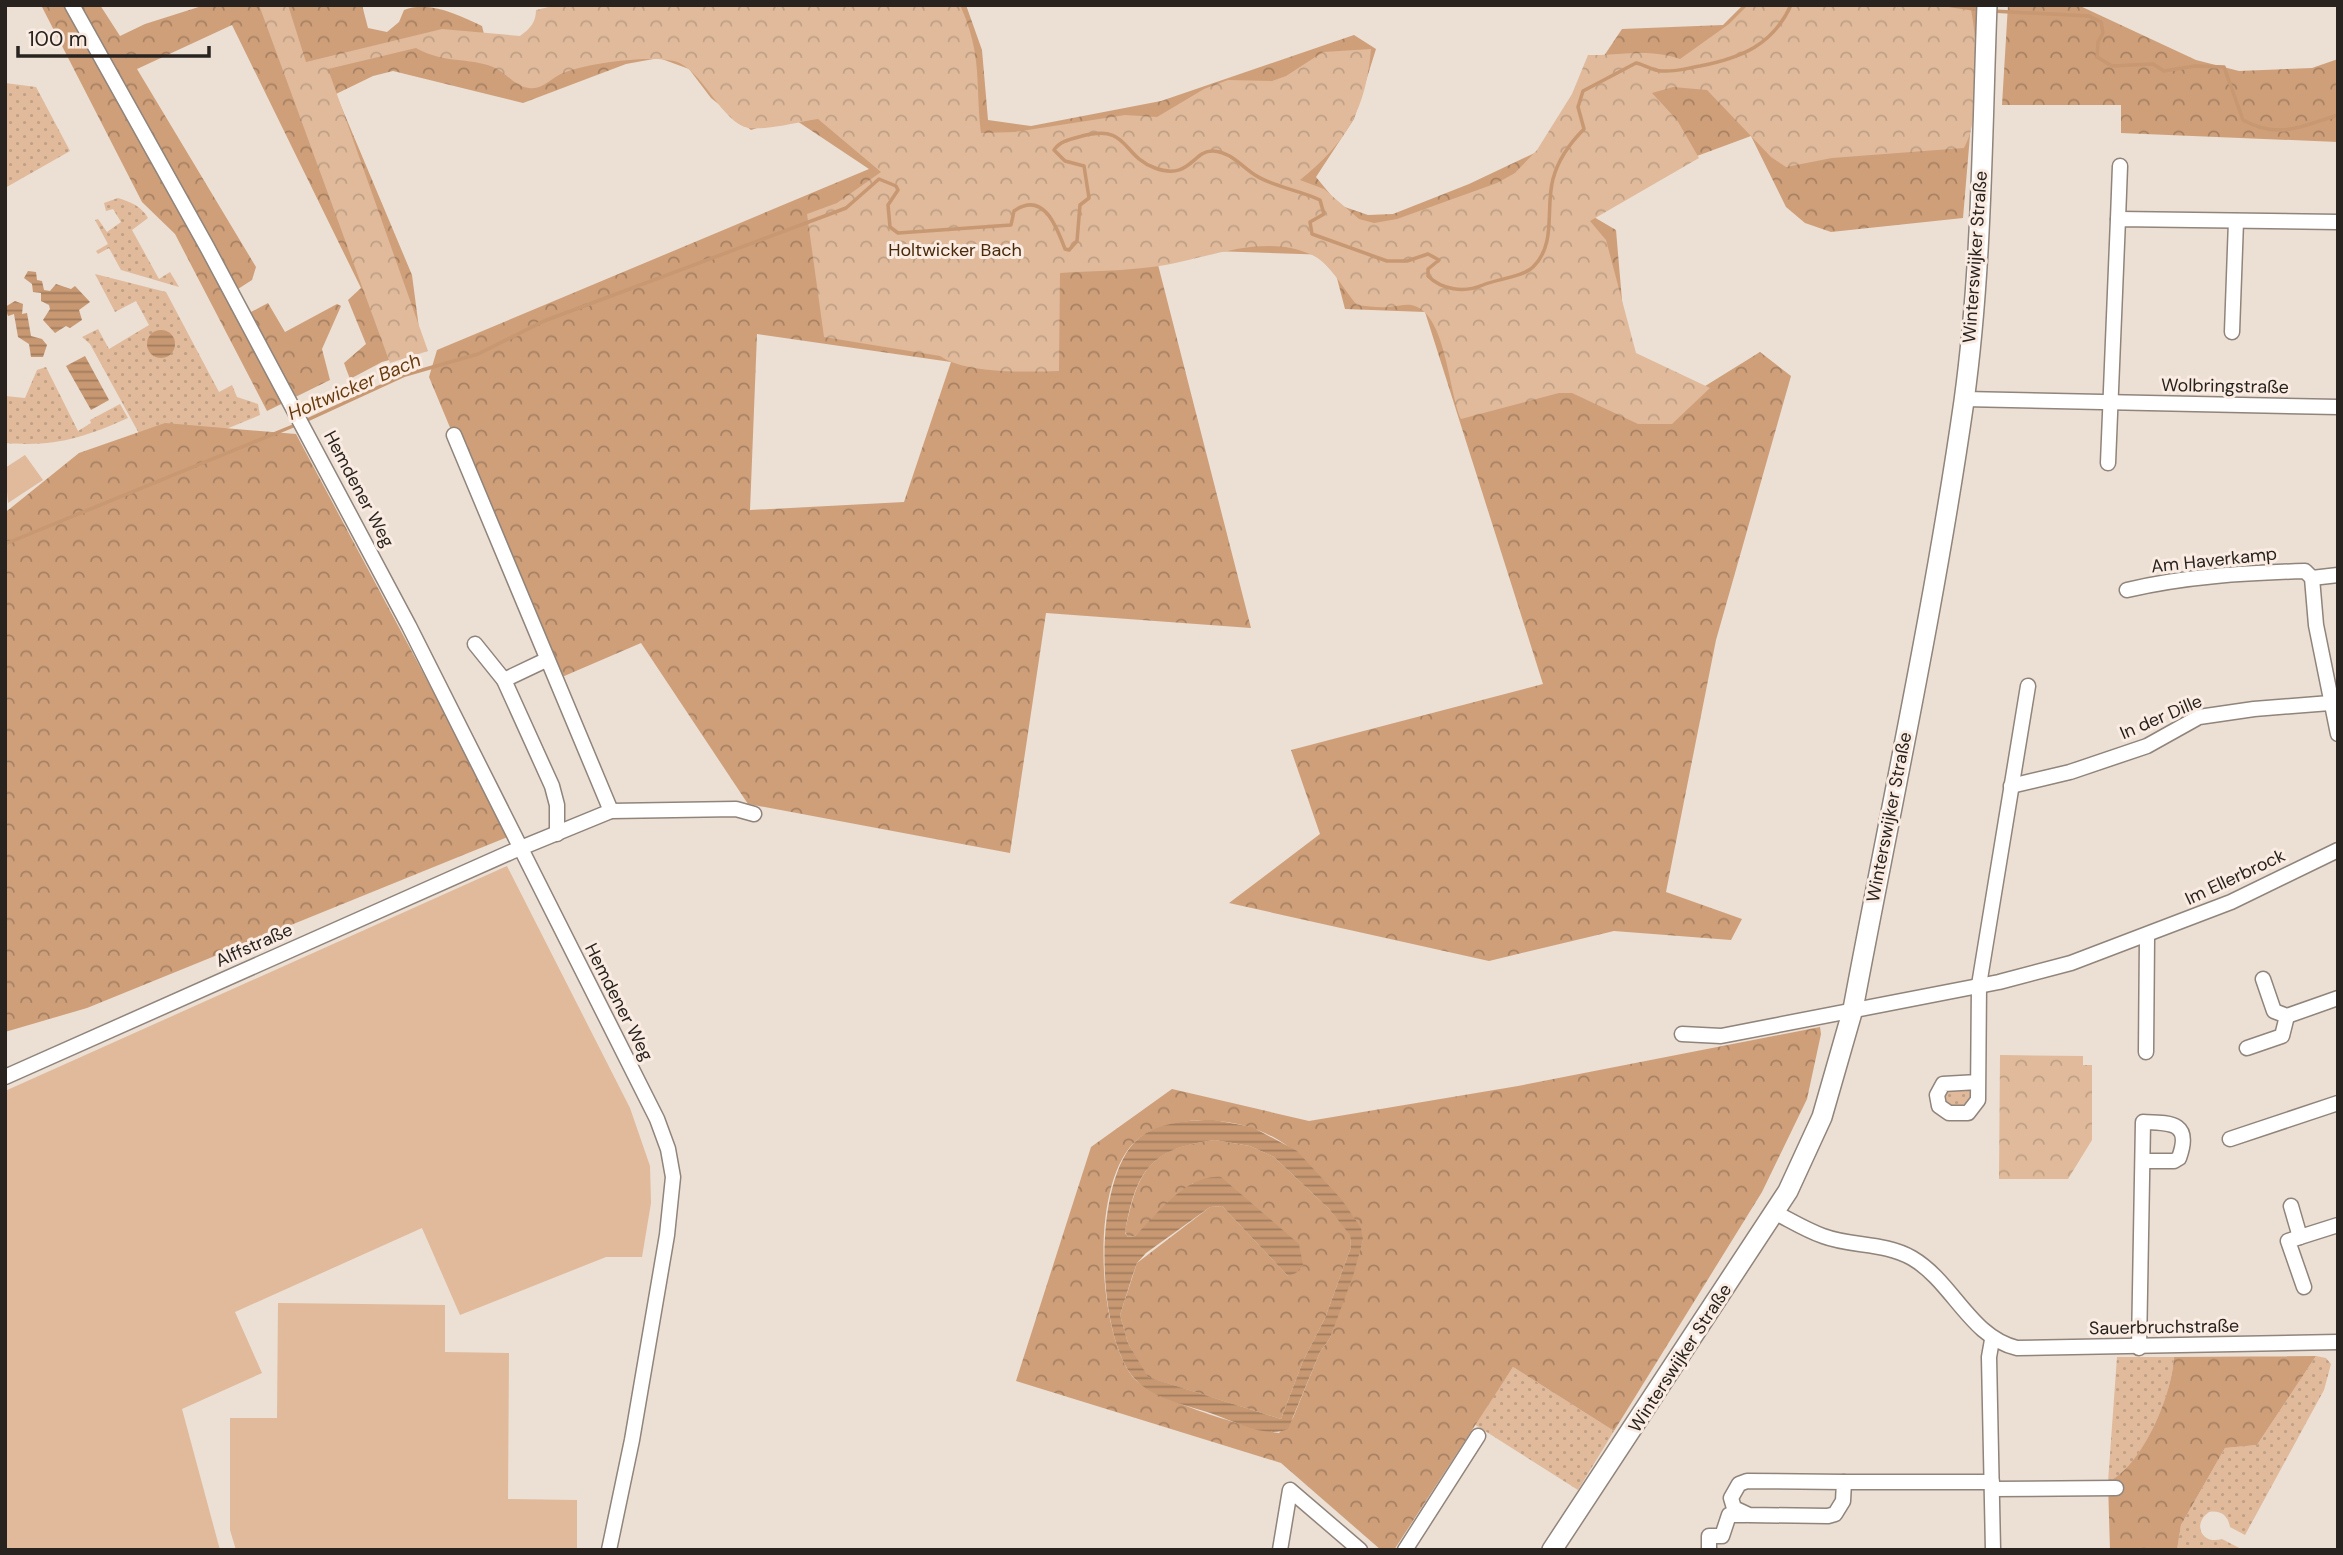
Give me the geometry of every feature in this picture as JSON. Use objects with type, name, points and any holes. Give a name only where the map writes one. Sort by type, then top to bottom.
[{"type":"main road","name":"Winterswijker Straße","points":[[1552,1550],[1774,1212],[1822,1117],[1853,1009],[1943,535],[1964,399],[1973,310],[1987,5]]},
{"type":"street","name":"Hemdener Weg","points":[[72,5],[293,406],[409,626],[657,1119],[668,1149],[673,1177],[667,1235],[609,1550]]},
{"type":"street","points":[[2108,463],[2120,166]]},
{"type":"street","points":[[2118,219],[2338,222]]},
{"type":"street","points":[[2232,332],[2236,221]]},
{"type":"street","name":"Wolbringstraße","points":[[1964,399],[2338,407]]},
{"type":"street","points":[[454,435],[611,811]]},
{"type":"street","name":"Am Haverkamp","points":[[2127,590],[2168,580],[2229,574],[2305,571],[2312,578],[2338,575]]},
{"type":"street","points":[[2312,578],[2316,625],[2338,734]]},
{"type":"street","points":[[475,643],[503,680],[552,786],[557,804],[557,834]]},
{"type":"street","points":[[503,680],[546,660]]},
{"type":"street","points":[[1978,1082],[1979,985],[2028,686]]},
{"type":"street","name":"In der Dille","points":[[2011,786],[2070,772],[2137,750],[2199,718],[2255,709],[2330,703]]},
{"type":"street","points":[[520,849],[611,811],[736,809],[754,814]]},
{"type":"street","name":"Alffstraße","points":[[5,1077],[520,849]]},
{"type":"street","name":"Im Ellerbrock","points":[[1682,1034],[1721,1035],[1979,985],[2071,963],[2147,937],[2231,902],[2338,850]]},
{"type":"street","points":[[2146,1052],[2147,937]]},
{"type":"street","points":[[2263,979],[2274,1011],[2287,1016],[2338,998]]},
{"type":"street","points":[[2247,1048],[2282,1036],[2287,1016]]},
{"type":"street","points":[[2230,1139],[2338,1103]]},
{"type":"street","points":[[2139,1348],[2143,1161]]},
{"type":"street","points":[[2291,1206],[2300,1237]]},
{"type":"street","points":[[1774,1212],[1824,1237],[1886,1247],[1912,1258],[1928,1269],[1992,1340],[1989,1357],[1993,1550]]},
{"type":"street","points":[[2304,1286],[2288,1241],[2338,1225]]},
{"type":"street","name":"Sauerbruchstraße","points":[[1992,1340],[2017,1348],[2139,1348],[2338,1342]]},
{"type":"street","points":[[1405,1550],[1478,1436]]},
{"type":"street","points":[[1749,1515],[1734,1508],[1731,1498],[1739,1484],[1747,1481],[2116,1488]]},
{"type":"street","points":[[1709,1550],[1709,1536],[1722,1536],[1729,1515],[1835,1514],[1843,1501],[1844,1482]]},
{"type":"street","points":[[1280,1550],[1290,1489],[1360,1550]]},
{"type":"green space","points":[[41,5],[100,5],[120,36],[145,24],[205,5],[362,5],[368,28],[387,32],[399,22],[404,10],[423,7],[463,17],[482,26],[485,38],[520,50],[535,24],[555,5],[966,5],[982,50],[988,120],[1031,126],[1161,101],[1354,35],[1376,49],[1354,119],[1316,177],[1339,205],[1368,215],[1393,214],[1469,184],[1541,150],[1622,29],[1723,25],[1743,5],[1981,5],[1963,218],[1831,232],[1805,223],[1786,207],[1751,136],[1570,203],[1616,230],[1627,359],[1689,396],[1760,352],[1791,376],[1716,640],[1666,892],[1742,919],[1731,940],[1614,931],[1489,961],[1229,903],[1320,834],[1291,750],[1543,684],[1425,312],[1345,309],[1331,255],[1154,249],[1251,628],[1046,613],[1010,853],[748,804],[641,643],[555,680],[429,377],[437,350],[869,169],[791,117],[751,130],[711,98],[689,69],[659,58],[626,64],[523,103],[393,71],[373,76],[336,94],[412,275],[422,351],[382,362],[350,379],[344,363],[366,344],[348,300],[361,288],[232,25],[137,69],[256,267],[252,280],[238,289],[245,308],[251,312],[268,303],[285,332],[337,304],[341,306],[322,349],[330,380],[267,411],[175,234],[142,202]],"holes":[[[757,334],[951,362],[904,502],[750,510]]]},
{"type":"green space","name":"Holtwicker Bach","points":[[259,5],[288,5],[306,62],[442,29],[520,36],[532,25],[536,10],[557,5],[960,5],[975,55],[981,133],[1015,132],[1125,115],[1157,117],[1204,89],[1228,80],[1272,81],[1286,76],[1323,52],[1371,49],[1364,89],[1351,123],[1330,152],[1300,180],[1324,189],[1359,219],[1374,223],[1397,219],[1497,183],[1515,173],[1537,150],[1572,94],[1588,55],[1645,53],[1680,59],[1729,24],[1748,5],[1970,5],[1977,78],[1974,118],[1964,148],[1832,158],[1786,167],[1771,157],[1707,90],[1673,87],[1652,93],[1677,120],[1699,158],[1590,221],[1606,240],[1636,353],[1710,388],[1672,424],[1638,424],[1572,393],[1559,393],[1461,419],[1439,336],[1423,310],[1411,305],[1357,305],[1324,263],[1310,254],[1291,248],[1252,247],[1152,267],[1060,273],[1059,371],[981,369],[951,362],[940,356],[824,337],[807,214],[837,203],[881,172],[818,119],[766,128],[749,128],[739,124],[694,74],[674,61],[663,59],[602,63],[574,69],[534,88],[519,85],[493,67],[436,56],[416,48],[328,69],[428,351],[390,363]]},
{"type":"green space","points":[[2008,5],[2078,5],[2196,60],[2239,71],[2312,68],[2338,59],[2338,142],[2121,133],[2121,105],[2002,105]]},
{"type":"green space","points":[[5,83],[36,87],[70,151],[5,188]]},
{"type":"green space","points":[[118,198],[135,205],[148,218],[132,230],[159,279],[170,272],[179,287],[121,270],[109,248],[98,254],[96,251],[108,244],[95,220],[98,219],[107,232],[121,222],[113,209],[106,211],[104,203]]},
{"type":"green space","points":[[95,274],[166,292],[219,392],[232,385],[237,397],[258,404],[260,415],[153,459],[90,344],[82,337],[98,329],[109,349],[149,325],[136,301],[115,312]]},
{"type":"green space","points":[[46,367],[78,431],[91,423],[90,420],[120,404],[128,418],[68,440],[39,444],[5,443],[5,396],[25,398],[37,370]]},
{"type":"green space","points":[[165,423],[296,434],[510,836],[87,1008],[5,1032],[5,509],[7,511],[79,453]]},
{"type":"green space","points":[[25,455],[43,480],[8,503],[5,468]]},
{"type":"green space","points":[[507,866],[630,1108],[650,1166],[651,1203],[642,1257],[606,1257],[460,1315],[422,1228],[235,1312],[262,1373],[182,1409],[220,1550],[5,1550],[5,1091]]},
{"type":"green space","points":[[1820,1027],[1821,1034],[1807,1099],[1762,1192],[1614,1431],[1513,1367],[1394,1550],[1381,1550],[1281,1463],[1016,1381],[1091,1147],[1172,1089],[1309,1121],[1518,1086]],"holes":[[[1198,1120],[1229,1122],[1256,1129],[1298,1154],[1332,1193],[1363,1240],[1330,1338],[1320,1352],[1293,1418],[1279,1433],[1246,1426],[1178,1403],[1142,1385],[1132,1376],[1120,1354],[1111,1325],[1106,1291],[1105,1219],[1111,1186],[1122,1159],[1138,1139],[1159,1128]]]},
{"type":"green space","points":[[2000,1055],[2083,1056],[2083,1065],[2092,1065],[2092,1140],[2068,1179],[1999,1179]]},
{"type":"green space","points":[[1946,1088],[1968,1089],[1972,1093],[1970,1105],[1958,1108],[1946,1105],[1943,1092]]},
{"type":"green space","points":[[1215,1140],[1250,1146],[1274,1157],[1329,1209],[1350,1234],[1351,1247],[1325,1318],[1303,1361],[1281,1419],[1147,1377],[1128,1343],[1120,1315],[1137,1263],[1210,1207],[1222,1206],[1288,1276],[1303,1265],[1193,1183],[1135,1236],[1128,1237],[1125,1232],[1135,1193],[1150,1166],[1175,1149]]},
{"type":"green space","points":[[278,1303],[445,1305],[445,1352],[509,1353],[508,1499],[577,1500],[577,1550],[236,1550],[230,1530],[230,1418],[277,1418]]},
{"type":"green space","points":[[2316,1356],[2326,1358],[2331,1364],[2324,1390],[2245,1535],[2230,1527],[2225,1516],[2217,1512],[2209,1512],[2201,1523],[2200,1528],[2205,1537],[2222,1539],[2243,1550],[2177,1550],[2181,1525],[2225,1448],[2257,1445]]},
{"type":"green space","points":[[2316,1356],[2257,1445],[2225,1448],[2181,1525],[2177,1550],[2110,1550],[2108,1482],[2133,1461],[2144,1445],[2168,1390],[2174,1357]]},
{"type":"green space","points":[[2117,1357],[2174,1357],[2168,1390],[2144,1445],[2133,1461],[2108,1482]]},
{"type":"green space","points":[[1513,1367],[1614,1431],[1578,1490],[1474,1424]]},
{"type":"shaded area","points":[[28,271],[36,272],[37,280],[42,281],[44,290],[50,291],[56,284],[71,289],[75,286],[90,302],[79,310],[82,320],[55,333],[43,320],[50,309],[49,305],[41,301],[41,293],[33,292],[32,284],[24,278]]},
{"type":"shaded area","points":[[15,301],[23,304],[22,314],[27,313],[31,336],[42,339],[47,345],[43,357],[31,357],[29,344],[18,337],[14,314],[8,316],[5,307]]},
{"type":"shaded area","points":[[161,330],[171,334],[175,344],[171,354],[161,358],[151,354],[147,344],[151,334]]},
{"type":"shaded area","points":[[85,356],[109,400],[91,410],[66,366]]},
{"type":"shaded area","points":[[1214,1120],[1252,1127],[1297,1151],[1342,1200],[1361,1228],[1363,1240],[1353,1276],[1330,1338],[1320,1352],[1288,1429],[1280,1431],[1254,1429],[1163,1398],[1142,1386],[1121,1357],[1112,1328],[1106,1294],[1106,1221],[1113,1187],[1123,1159],[1138,1139],[1155,1129],[1174,1123]],"holes":[[[1215,1140],[1250,1146],[1274,1157],[1329,1209],[1350,1235],[1351,1247],[1325,1318],[1303,1361],[1281,1419],[1148,1377],[1128,1343],[1120,1315],[1137,1263],[1146,1253],[1210,1207],[1222,1206],[1288,1276],[1296,1273],[1303,1265],[1299,1244],[1221,1177],[1196,1182],[1174,1197],[1135,1236],[1128,1237],[1125,1233],[1129,1211],[1141,1178],[1161,1156],[1175,1149]]]},
{"type":"waterway","name":"Holtwicker Bach","points":[[305,421],[405,375],[478,354],[544,321],[846,208],[879,179],[896,186],[898,190],[888,205],[890,227],[898,233],[1011,225],[1014,211],[1034,205],[1048,214],[1065,249],[1069,250],[1077,241],[1080,205],[1089,198],[1084,166],[1065,161],[1054,150],[1066,141],[1097,133],[1117,137],[1144,162],[1167,171],[1183,168],[1206,152],[1225,154],[1262,179],[1320,200],[1324,214],[1310,222],[1312,234],[1387,261],[1407,261],[1428,254],[1439,260],[1428,269],[1428,276],[1434,281],[1454,289],[1476,287],[1523,273],[1533,267],[1540,258],[1548,237],[1555,172],[1565,152],[1584,129],[1578,107],[1583,91],[1636,63],[1655,70],[1672,71],[1715,63],[1742,54],[1765,40],[1784,19],[1791,5]]},
{"type":"waterway","name":"Holtwicker Bach","points":[[1947,5],[1981,10]]},
{"type":"waterway","name":"Holtwicker Bach","points":[[1992,11],[2089,16],[2101,22],[2103,33],[2098,42],[2097,57],[2112,66],[2153,64],[2164,71],[2195,66],[2224,67],[2243,120],[2256,126],[2290,129],[2338,115]]},
{"type":"waterway","name":"Holtwicker Bach","points":[[5,544],[298,424]]}]
